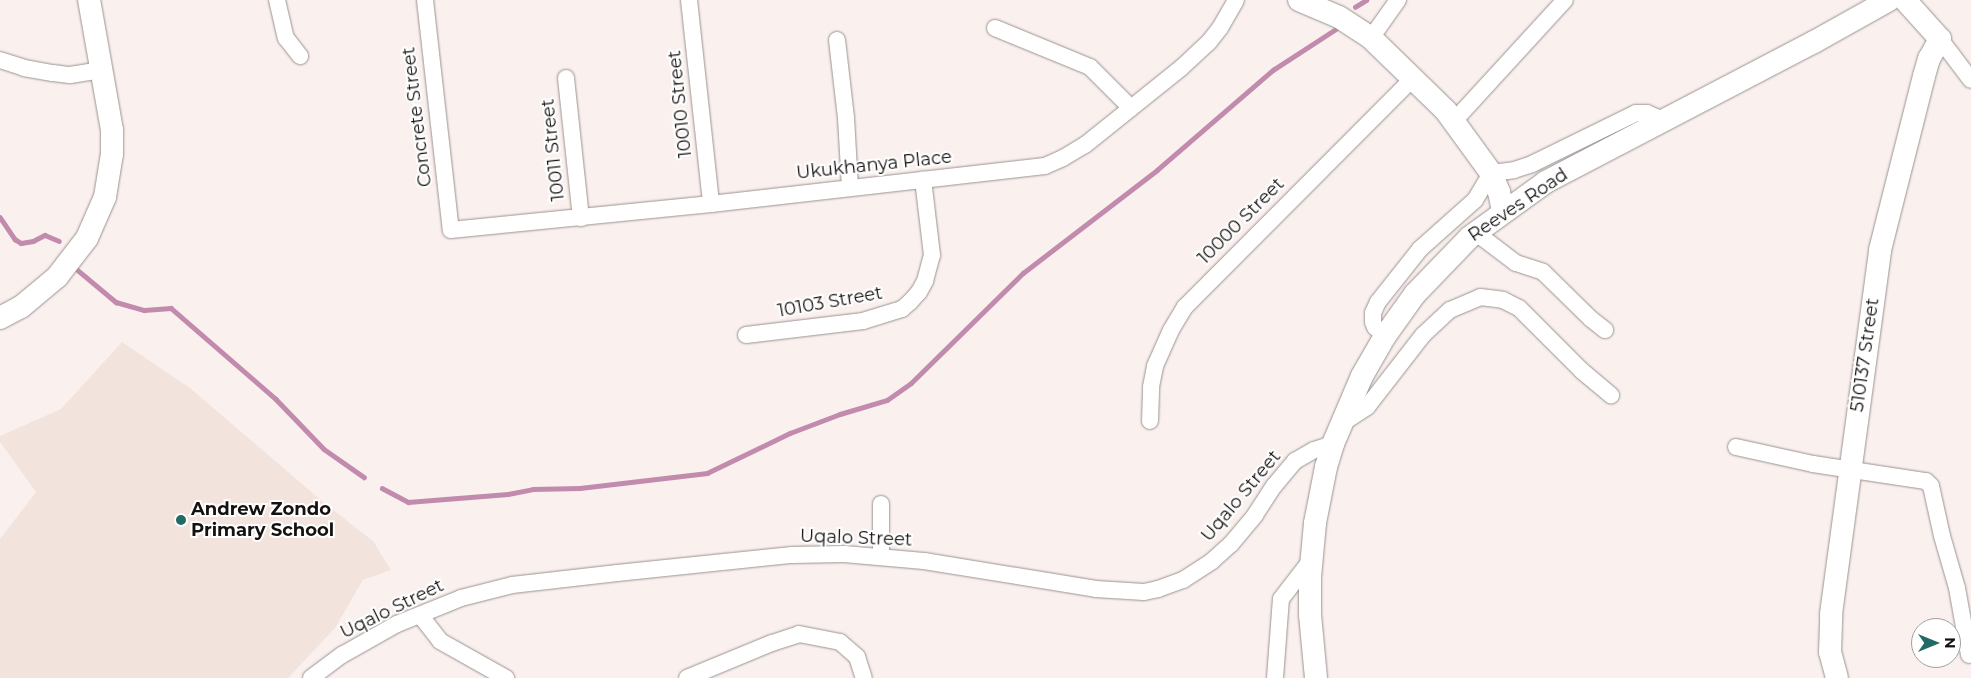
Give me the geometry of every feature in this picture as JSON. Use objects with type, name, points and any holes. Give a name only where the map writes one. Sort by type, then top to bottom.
[{"type":"street","points":[[0,318],[21,307],[57,277],[86,238],[105,197],[112,154],[110,112],[88,0]]},
{"type":"street","points":[[277,0],[286,38],[300,56]]},
{"type":"street","name":"Concrete Street","points":[[425,0],[451,230]]},
{"type":"street","name":"10010 Street","points":[[689,0],[711,204]]},
{"type":"street","name":"Ukukhanya Place","points":[[451,230],[581,218],[1008,171],[1055,162],[1085,145],[1200,51],[1220,28],[1236,0]]},
{"type":"street","points":[[1299,0],[1338,17],[1371,38],[1413,78],[1454,121],[1490,173],[1499,192],[1503,211]]},
{"type":"street","points":[[1371,38],[1398,0]]},
{"type":"street","points":[[1454,121],[1565,0]]},
{"type":"street","name":"Reeves Road","points":[[1316,678],[1310,615],[1311,560],[1318,507],[1337,434],[1362,376],[1385,336],[1437,269],[1475,232],[1546,182],[1814,42],[1889,0]]},
{"type":"street","points":[[1905,0],[1940,39],[1971,80]]},
{"type":"street","points":[[994,28],[1090,67],[1131,108]]},
{"type":"street","name":"510137 Street","points":[[1831,672],[1831,614],[1849,471],[1885,224],[1929,59],[1940,39]]},
{"type":"street","points":[[838,40],[846,118],[850,188]]},
{"type":"street","points":[[0,60],[24,68],[53,73],[70,74],[102,70]]},
{"type":"street","name":"10011 Street","points":[[566,78],[581,218]]},
{"type":"street","name":"10000 Street","points":[[1150,421],[1150,387],[1155,366],[1171,330],[1185,307],[1413,78]]},
{"type":"street","points":[[1490,173],[1514,170],[1532,164],[1636,113],[1647,113],[1663,120]]},
{"type":"street","points":[[1385,336],[1375,327],[1373,313],[1378,302],[1420,249],[1475,200],[1490,173]]},
{"type":"street","name":"10103 Street","points":[[746,335],[863,321],[902,309],[910,302],[919,292],[925,281],[932,255],[923,180]]},
{"type":"street","points":[[1475,232],[1516,263],[1543,272],[1591,319],[1605,330]]},
{"type":"street","name":"Uqalo Street","points":[[311,678],[342,656],[397,624],[461,598],[512,585],[558,579],[792,555],[844,554],[924,561],[1096,589],[1144,592],[1164,587],[1199,572],[1231,544],[1295,461],[1337,434],[1367,407],[1423,334],[1450,310],[1480,297],[1502,300],[1519,308],[1582,371],[1611,395]]},
{"type":"street","points":[[1736,447],[1849,471],[1926,481],[1931,486],[1942,536],[1957,588],[1969,655]]},
{"type":"street","points":[[881,504],[881,557]]},
{"type":"street","points":[[1275,678],[1281,600],[1311,560]]},
{"type":"street","points":[[420,615],[440,641],[481,672],[506,678]]},
{"type":"street","points":[[687,678],[799,634],[823,637],[840,642],[857,657],[864,678]]},
{"type":"shaded area","name":"Andrew Zondo Primary School","points":[[122,342],[190,388],[322,501],[373,541],[391,570],[363,580],[335,628],[288,678],[0,678],[0,539],[36,492],[0,442],[0,436],[61,409]]},
{"type":"waterway","points":[[1355,7],[1366,0]]},
{"type":"waterway","points":[[382,488],[408,502],[508,494],[533,489],[580,488],[707,473],[790,433],[840,414],[887,400],[911,383],[1023,273],[1157,170],[1273,70],[1336,29]]},
{"type":"waterway","points":[[0,217],[15,239],[21,243],[33,241],[45,235],[59,241]]},
{"type":"waterway","points":[[74,267],[116,302],[144,310],[171,308],[276,399],[324,449],[364,477]]},
{"type":"place","name":"Andrew Zondo Primary School","points":[[181,520]]}]
